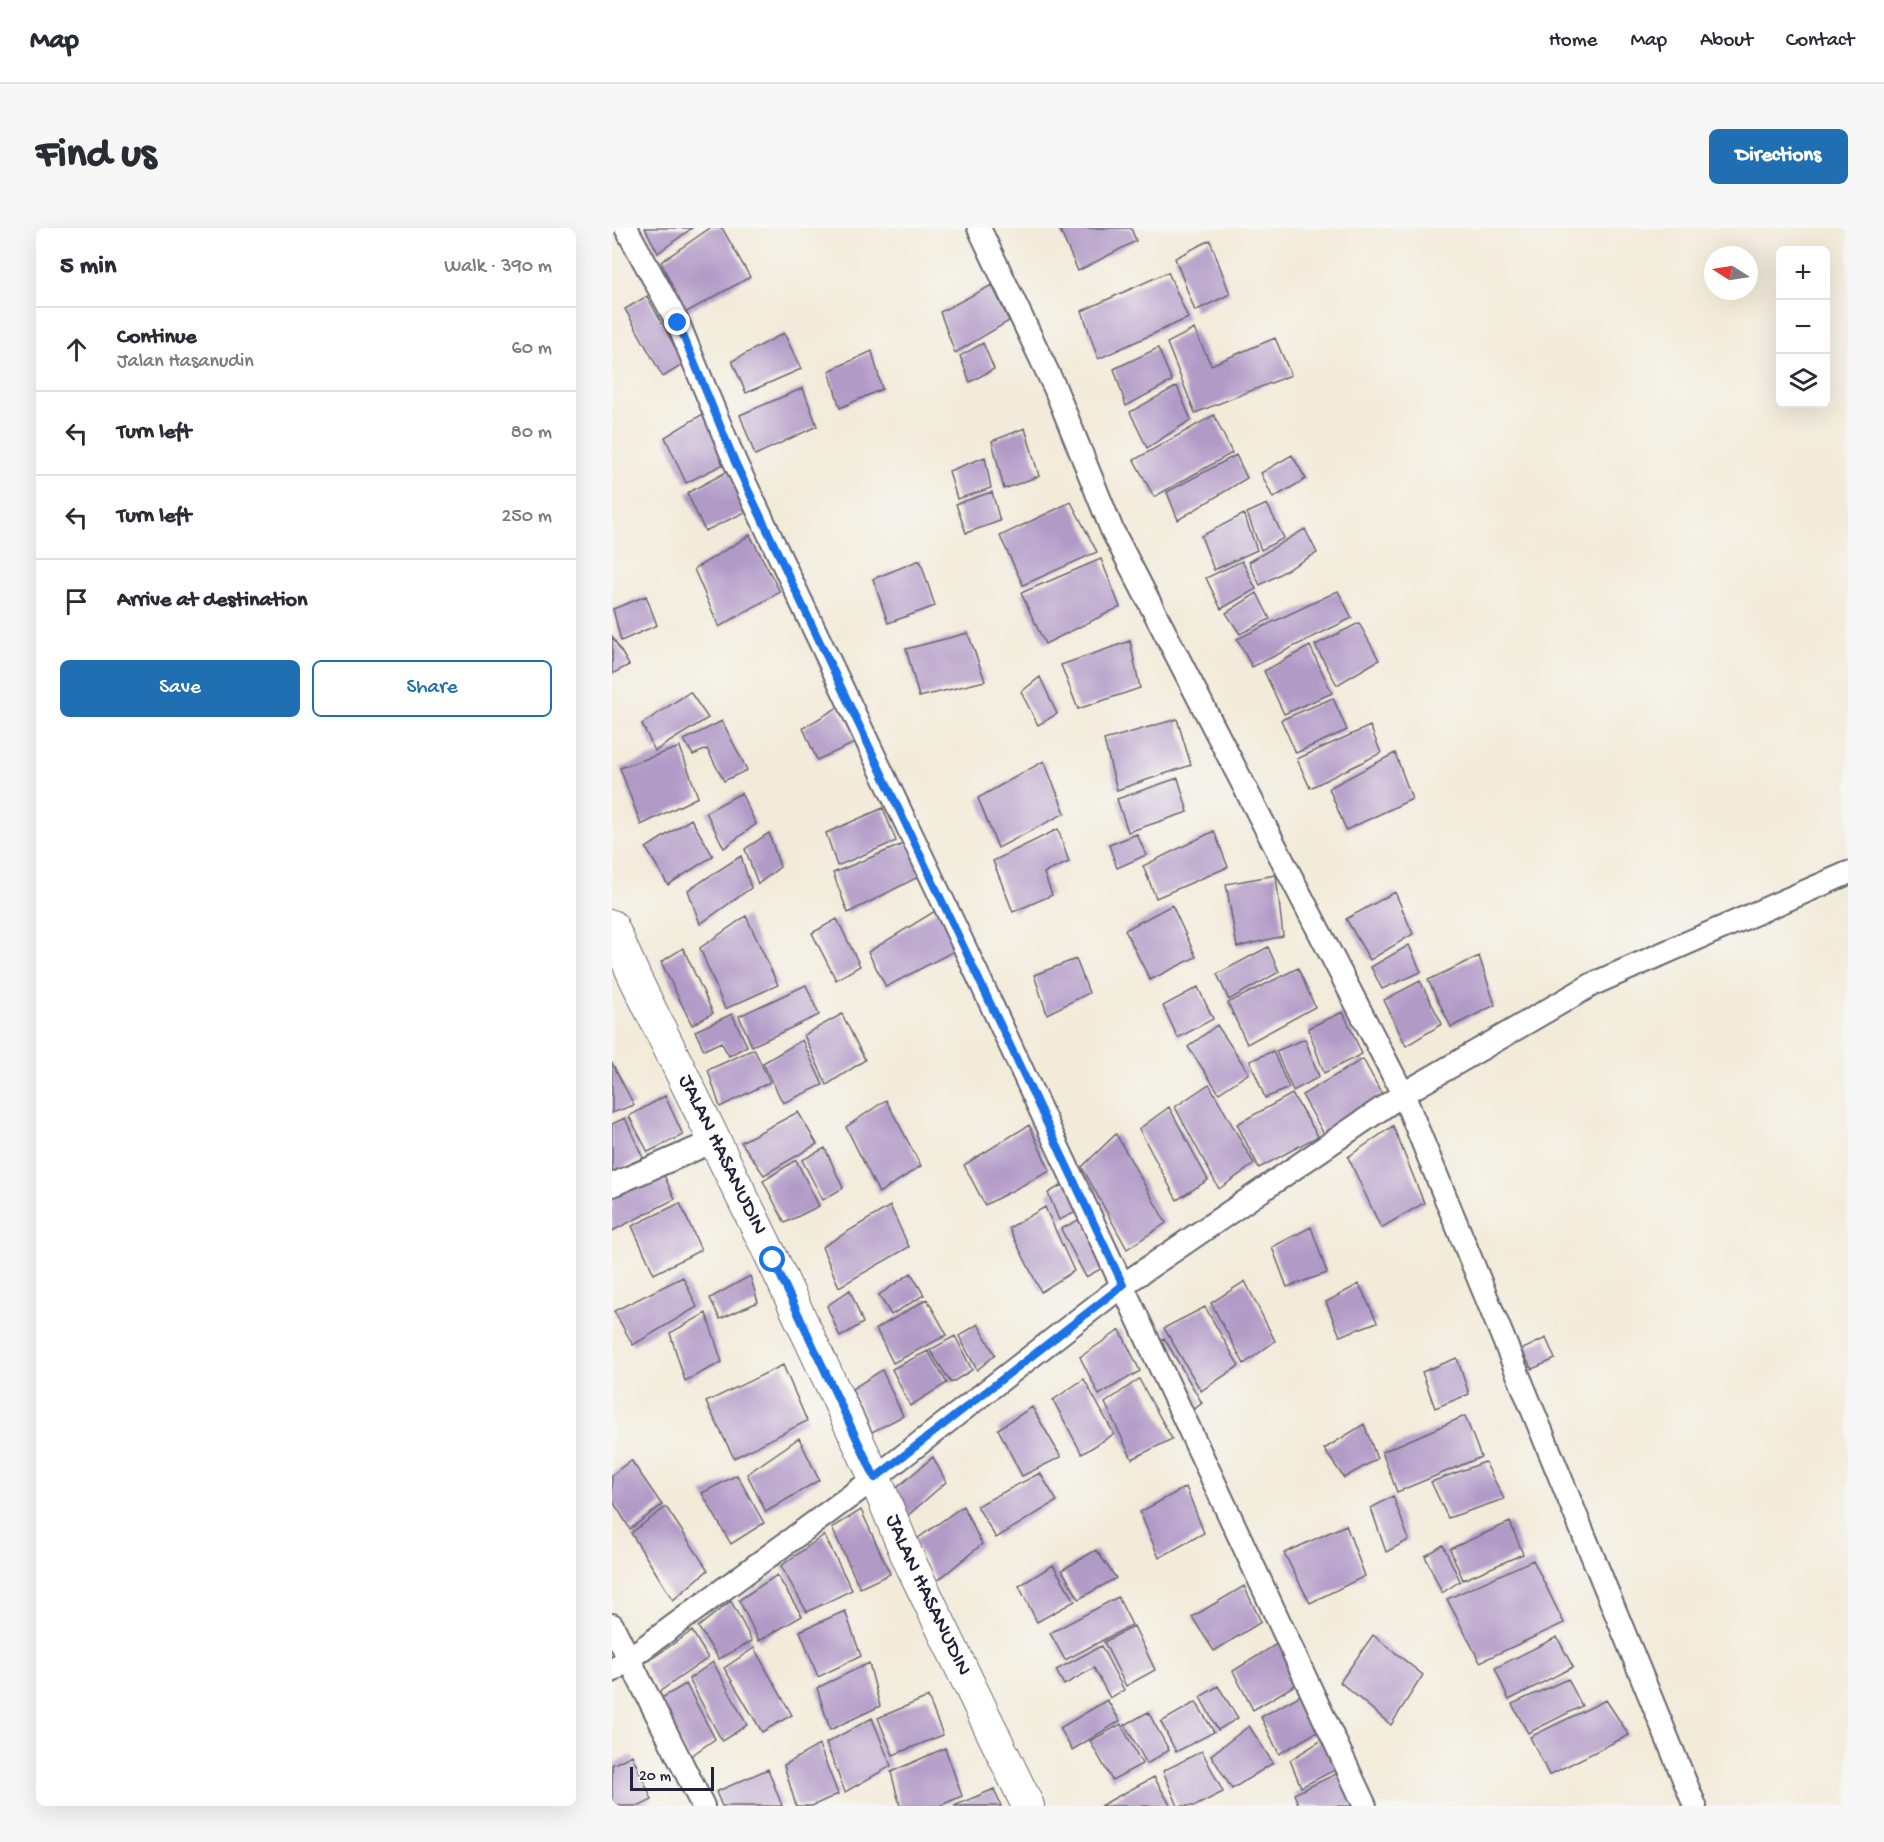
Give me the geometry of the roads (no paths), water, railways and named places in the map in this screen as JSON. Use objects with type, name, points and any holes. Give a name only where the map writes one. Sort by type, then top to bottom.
[{"type":"main road","name":"JALAN HASANUDIN","points":[[612,926],[634,978],[773,1260],[875,1478],[908,1558],[1028,1806]]},
{"type":"street","points":[[626,228],[678,323],[740,473],[1123,1285],[1365,1806]]},
{"type":"street","points":[[979,228],[1055,388],[1112,530],[1403,1094],[1695,1806]]},
{"type":"street","points":[[621,1665],[875,1478],[1123,1285],[1403,1094],[1593,984],[1848,873]]},
{"type":"street","points":[[612,1185],[714,1141]]},
{"type":"street","points":[[612,1624],[621,1665],[704,1806]]}]
